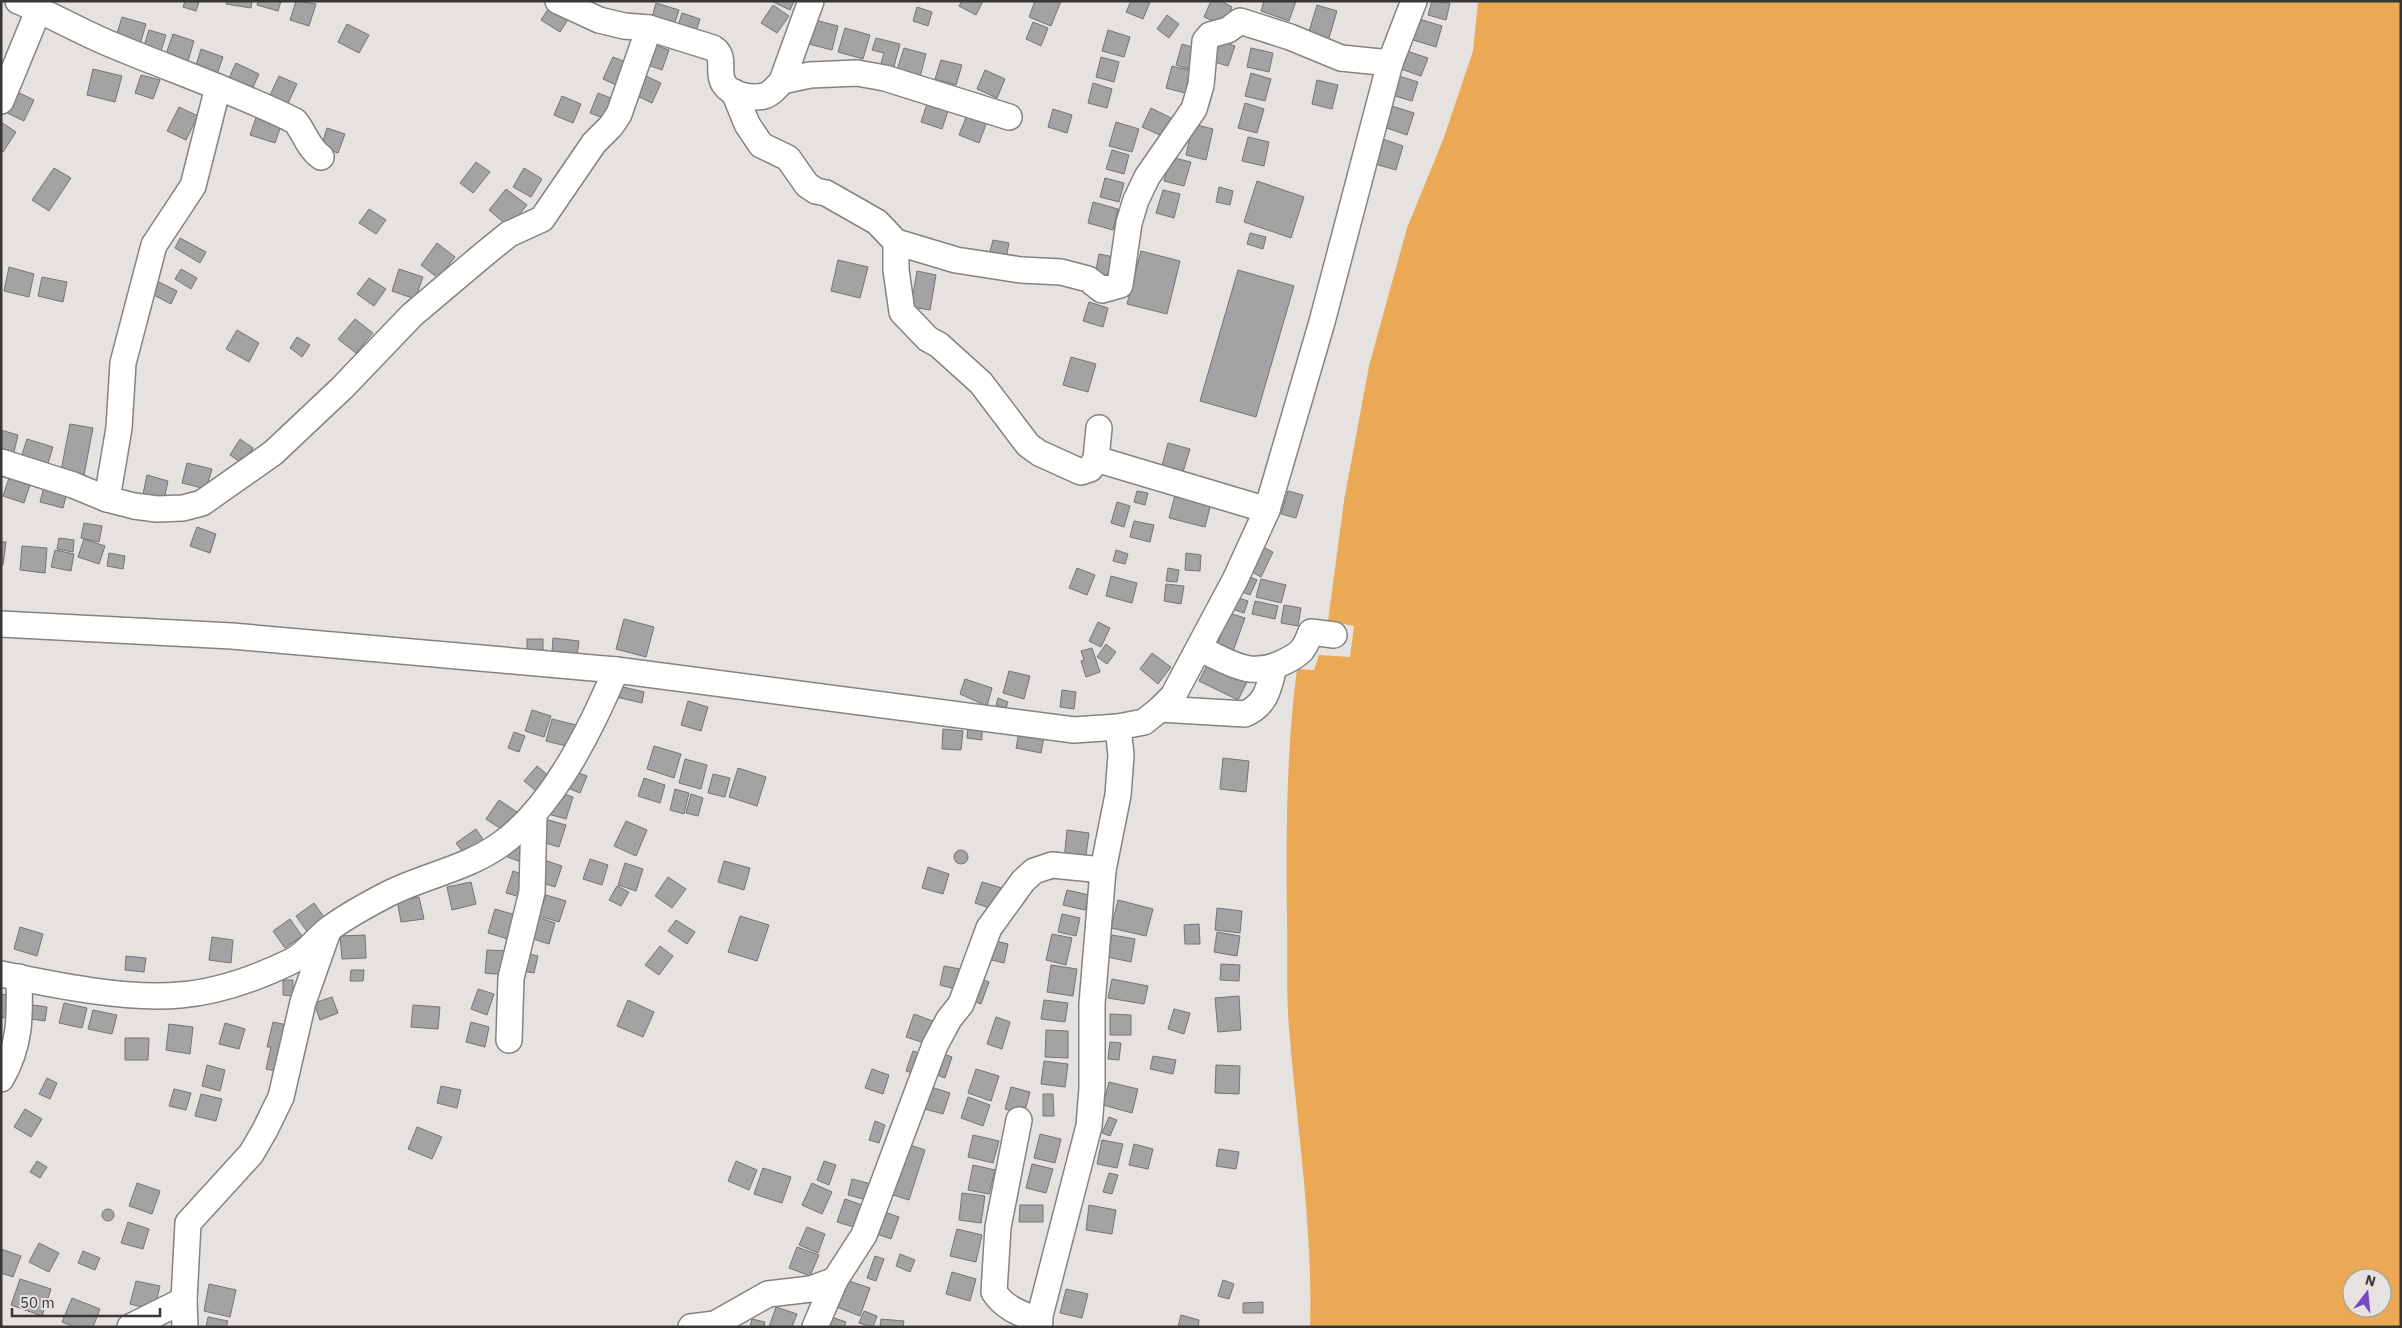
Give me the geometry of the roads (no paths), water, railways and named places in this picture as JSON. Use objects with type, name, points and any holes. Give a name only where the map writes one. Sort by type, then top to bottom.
[{"type":"street","points":[[538,1],[546,1]]},
{"type":"street","points":[[558,1],[599,20],[624,26],[649,28],[690,39],[719,52],[721,77],[725,86],[734,92],[748,97],[764,96],[774,90],[782,81],[811,1]]},
{"type":"street","points":[[1,624],[232,636],[616,670],[1074,730],[1118,727],[1144,722],[1173,696],[1200,649],[1235,580],[1267,510],[1322,322],[1390,63],[1414,1]]},
{"type":"street","points":[[1,101],[28,5],[113,45],[218,87],[295,121],[303,131],[311,150],[321,157]]},
{"type":"street","points":[[734,92],[747,124],[761,145],[788,158],[811,188],[877,222],[896,242],[956,260],[1021,270],[1061,272],[1088,280],[1102,290],[1120,286],[1129,223],[1136,200],[1147,177],[1194,109],[1201,85],[1205,41],[1210,35],[1228,30],[1240,21],[1290,37],[1342,58],[1390,63]]},
{"type":"street","points":[[1,462],[73,485],[107,499],[157,510],[183,508],[202,503],[273,453],[342,388],[412,315],[476,260],[509,234],[542,219],[594,143],[611,126],[619,114],[649,28]]},
{"type":"street","points":[[782,81],[810,75],[857,73],[885,78],[1009,117]]},
{"type":"street","points":[[107,499],[120,428],[123,363],[154,245],[193,186],[218,87]]},
{"type":"street","points":[[896,242],[896,270],[902,312],[928,339],[939,345],[981,383],[1028,445],[1040,453],[1081,472],[1090,469],[1096,459],[1099,428]]},
{"type":"street","points":[[1096,459],[1267,510]]},
{"type":"street","points":[[1200,649],[1244,668],[1257,671],[1274,667],[1300,654],[1308,642],[1311,632],[1334,635]]},
{"type":"street","points":[[1160,709],[1245,714],[1256,709],[1266,697],[1274,667]]},
{"type":"street","points":[[1,1079],[12,1060],[20,1024],[10,976],[117,994],[180,995],[242,982],[294,960],[329,929],[385,896],[455,869],[500,845],[534,814],[566,768],[594,723],[616,670]]},
{"type":"street","points":[[1019,1120],[998,1227],[994,1292],[999,1300],[1013,1310],[1039,1324],[1089,1126],[1092,1089],[1092,1004],[1103,870],[1118,795],[1121,755],[1118,727]]},
{"type":"street","points":[[509,1040],[511,978],[532,892],[534,814]]},
{"type":"street","points":[[815,1327],[835,1280],[864,1235],[935,1045],[949,1019],[961,1004],[989,928],[1024,881],[1034,871],[1052,865],[1103,870]]},
{"type":"street","points":[[184,1327],[188,1223],[251,1154],[265,1130],[280,1097],[303,1002],[329,929]]},
{"type":"street","points":[[691,1327],[714,1324],[768,1294],[811,1289],[835,1280]]},
{"type":"street","points":[[130,1327],[184,1300]]}]
